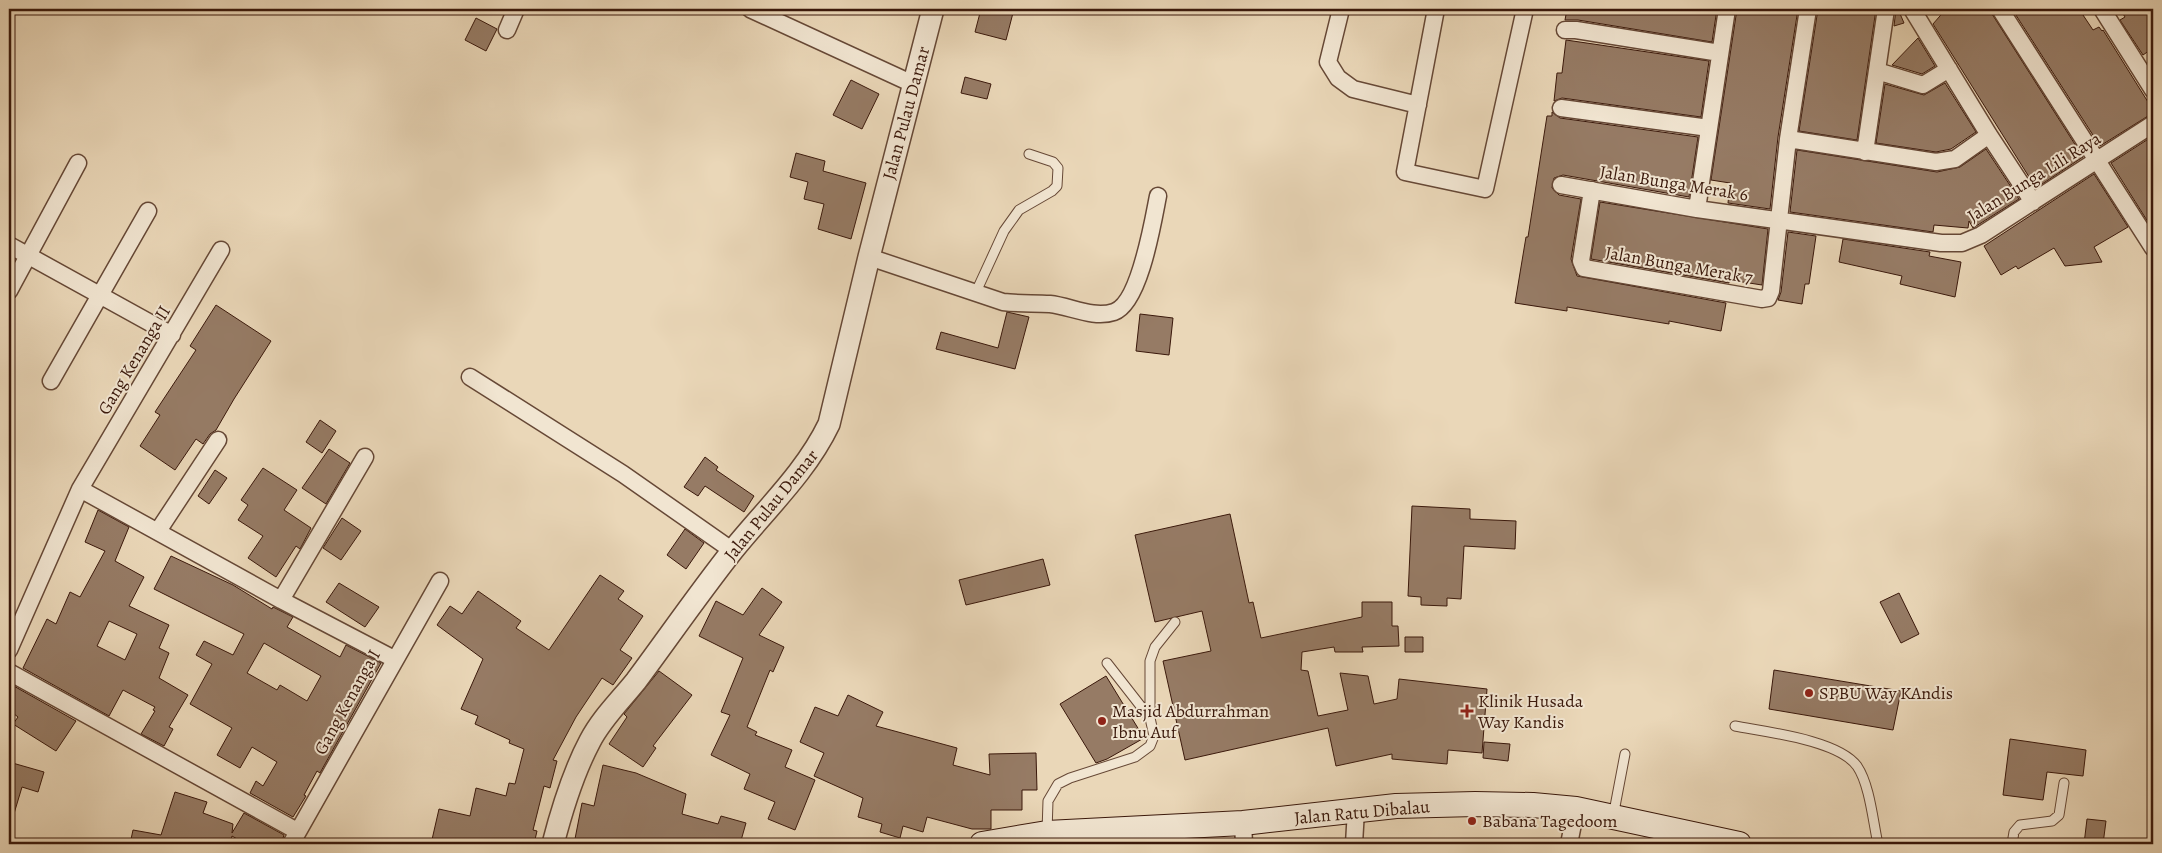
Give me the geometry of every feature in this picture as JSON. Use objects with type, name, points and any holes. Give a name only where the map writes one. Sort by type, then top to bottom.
[{"type":"main road","name":"Jalan Ratu Dibalau","points":[[982,844],[1047,833],[1102,838],[1243,834],[1356,810],[1396,806],[1475,804],[1533,805],[1576,809],[1739,844]]},
{"type":"street","points":[[507,30],[516,9]]},
{"type":"street","points":[[750,9],[913,84]]},
{"type":"street","name":"Jalan Pulau Damar","points":[[553,844],[571,784],[590,741],[599,726],[634,683],[733,551],[806,464],[820,444],[829,424],[868,257],[933,9]]},
{"type":"street","points":[[1340,9],[1328,62],[1338,78],[1353,89],[1418,105]]},
{"type":"street","points":[[1436,9],[1405,172],[1486,189],[1525,9]]},
{"type":"street","points":[[1697,209],[1727,9]]},
{"type":"street","points":[[1780,220],[1788,139],[1808,9]]},
{"type":"street","points":[[1864,152],[1886,9]]},
{"type":"street","points":[[1912,9],[1989,135],[2033,202]]},
{"type":"street","points":[[2000,9],[2153,248]]},
{"type":"street","points":[[2102,9],[2153,90]]},
{"type":"street","points":[[1565,30],[1576,30],[1720,54]]},
{"type":"street","points":[[1877,71],[1923,85],[1949,68]]},
{"type":"street","points":[[1561,108],[1709,128]]},
{"type":"street","name":"Jalan Bunga Lili Raya","points":[[1780,220],[1941,243],[1962,243],[1981,235],[2153,124]]},
{"type":"street","points":[[1788,139],[1936,162],[1949,161],[1962,155],[1989,135]]},
{"type":"street","points":[[9,290],[78,163]]},
{"type":"street","name":"Jalan Bunga Merak 6","points":[[1562,185],[1697,209],[1780,220]]},
{"type":"street","name":"Jalan Bunga Merak 7","points":[[1592,190],[1581,262],[1584,268],[1762,299],[1768,298],[1771,291],[1780,220]]},
{"type":"street","points":[[868,257],[1004,302],[1049,304],[1094,314],[1115,312],[1132,296],[1145,259],[1158,196]]},
{"type":"street","points":[[50,381],[148,211]]},
{"type":"street","points":[[9,246],[172,335]]},
{"type":"street","name":"Gang Kenanga II","points":[[9,650],[80,489],[222,250]]},
{"type":"street","points":[[470,377],[623,474],[733,551]]},
{"type":"street","points":[[158,531],[218,440]]},
{"type":"street","points":[[281,600],[365,457]]},
{"type":"street","points":[[80,489],[394,660]]},
{"type":"street","name":"Gang Kenanga I","points":[[294,838],[440,580]]},
{"type":"street","points":[[9,672],[294,838]]},
{"type":"street","points":[[1569,844],[1576,809]]},
{"type":"street","points":[[1354,844],[1356,810]]},
{"type":"lane","points":[[976,292],[1004,231],[1019,210],[1052,191],[1057,186],[1058,168],[1053,162],[1029,154]]},
{"type":"lane","points":[[1047,833],[1048,801],[1058,784],[1070,778],[1135,757],[1147,749],[1154,736],[1150,718],[1150,661],[1155,647],[1175,622]]},
{"type":"lane","points":[[1107,662],[1150,718]]},
{"type":"lane","points":[[1735,726],[1797,738],[1836,750],[1856,766],[1864,783],[1878,844]]},
{"type":"lane","points":[[1613,817],[1625,754]]},
{"type":"lane","points":[[2012,844],[2014,832],[2020,825],[2052,821],[2059,815],[2064,783]]},
{"type":"building","points":[[981,9],[1014,9],[1006,40],[975,32]]},
{"type":"building","points":[[1567,9],[1653,9],[1671,11],[1671,9],[1717,9],[1712,42],[1578,20],[1565,20]]},
{"type":"building","points":[[1737,9],[1798,9],[1778,137],[1770,209],[1728,203],[1730,183],[1711,180]]},
{"type":"building","points":[[1818,9],[1876,9],[1857,140],[1799,131]]},
{"type":"building","points":[[1896,9],[1898,9],[1904,23],[1894,26]]},
{"type":"building","points":[[1946,9],[1990,9],[2083,157],[2036,188],[1933,24]]},
{"type":"building","points":[[2012,9],[2079,9],[2093,30],[2099,27],[2103,30],[2153,110],[2153,114],[2100,146]]},
{"type":"building","points":[[2120,9],[2153,9],[2153,48],[2143,55],[2120,20],[2125,17]]},
{"type":"building","points":[[476,18],[497,29],[486,51],[465,40]]},
{"type":"building","points":[[1918,38],[1935,66],[1922,74],[1892,65]]},
{"type":"building","points":[[1566,40],[1709,61],[1701,117],[1562,98],[1554,101],[1557,73],[1562,73]]},
{"type":"building","points":[[965,77],[991,84],[987,99],[961,93]]},
{"type":"building","points":[[851,80],[879,94],[862,129],[833,115]]},
{"type":"building","points":[[1945,83],[1976,132],[1951,149],[1936,152],[1876,143],[1885,84],[1924,95]]},
{"type":"building","points":[[1552,112],[1560,118],[1698,137],[1689,197],[1563,175],[1554,178],[1552,188],[1559,195],[1581,199],[1571,259],[1577,276],[1726,303],[1721,331],[1669,321],[1669,324],[1567,307],[1567,311],[1515,303],[1526,237],[1528,237],[1547,116],[1552,116]]},
{"type":"building","points":[[2153,136],[2153,230],[2111,163]]},
{"type":"building","points":[[1986,149],[2019,199],[1973,228],[1969,221],[1968,228],[1934,225],[1933,232],[1790,212],[1797,150],[1937,172],[1960,167]]},
{"type":"building","points":[[796,153],[825,161],[823,171],[866,183],[851,239],[818,229],[824,204],[804,199],[808,182],[790,177]]},
{"type":"building","points":[[2094,174],[2128,227],[2094,247],[2102,262],[2065,266],[2054,248],[2018,269],[2016,266],[2001,275],[1984,246]]},
{"type":"building","points":[[1600,202],[1768,229],[1762,285],[1730,280],[1729,283],[1591,259]]},
{"type":"building","points":[[1788,232],[1816,236],[1809,284],[1805,284],[1802,304],[1778,300],[1781,292]]},
{"type":"building","points":[[1843,239],[1930,252],[1929,256],[1961,262],[1955,297],[1900,284],[1902,276],[1839,262]]},
{"type":"building","points":[[216,305],[271,341],[216,430],[210,434],[203,444],[196,439],[175,470],[140,446],[160,415],[155,412],[196,350],[190,346]]},
{"type":"building","points":[[1007,312],[1029,317],[1015,369],[936,349],[941,332],[998,348]]},
{"type":"building","points":[[1140,314],[1173,318],[1169,355],[1136,351]]},
{"type":"building","points":[[320,420],[336,431],[322,453],[306,442]]},
{"type":"building","points":[[329,449],[350,463],[326,504],[302,488]]},
{"type":"building","points":[[705,457],[718,467],[716,470],[754,496],[744,512],[705,486],[698,496],[684,487]]},
{"type":"building","points":[[263,468],[297,490],[284,510],[311,528],[300,549],[296,546],[276,577],[248,558],[263,536],[238,520],[248,505],[241,500]]},
{"type":"building","points":[[215,470],[227,478],[209,504],[198,496]]},
{"type":"building","points":[[1412,506],[1470,509],[1470,519],[1516,521],[1515,549],[1464,546],[1461,599],[1447,598],[1447,606],[1421,605],[1421,597],[1408,596]]},
{"type":"building","points":[[98,510],[129,527],[115,561],[144,577],[129,606],[169,625],[159,648],[169,653],[159,678],[188,695],[169,727],[173,729],[164,746],[141,734],[155,711],[153,710],[155,707],[123,690],[109,716],[23,668],[47,619],[56,624],[70,592],[80,597],[105,551],[85,542]],"holes":[[[109,621],[137,634],[125,660],[97,646]]]},
{"type":"building","points":[[1230,514],[1249,603],[1253,602],[1261,638],[1362,617],[1362,602],[1392,602],[1392,626],[1398,626],[1399,646],[1362,647],[1363,652],[1335,652],[1334,647],[1302,652],[1301,670],[1308,671],[1318,716],[1348,710],[1340,673],[1368,676],[1374,704],[1397,699],[1399,679],[1487,689],[1482,753],[1448,750],[1447,764],[1392,759],[1392,754],[1336,766],[1328,728],[1185,760],[1163,661],[1211,651],[1202,611],[1155,622],[1135,535]]},
{"type":"building","points":[[342,518],[361,531],[341,560],[323,548]]},
{"type":"building","points":[[685,529],[704,543],[686,569],[667,555]]},
{"type":"building","points":[[171,556],[233,585],[272,609],[273,607],[293,617],[287,627],[340,657],[346,645],[381,663],[320,773],[317,771],[304,795],[306,796],[293,817],[250,793],[256,781],[263,786],[277,762],[252,747],[240,768],[217,755],[232,728],[190,704],[212,664],[196,655],[204,641],[233,655],[244,634],[154,589]],"holes":[[[264,643],[321,676],[307,701],[280,685],[277,690],[247,673]]]},
{"type":"building","points":[[1043,559],[1050,585],[966,605],[959,580]]},
{"type":"building","points":[[600,575],[624,591],[618,599],[643,616],[620,650],[632,658],[613,685],[602,678],[576,717],[553,760],[557,761],[550,788],[544,786],[533,830],[537,831],[534,844],[467,844],[455,841],[455,844],[431,844],[439,809],[470,816],[476,788],[506,796],[509,783],[515,784],[524,749],[509,743],[510,740],[475,724],[478,716],[461,709],[483,659],[437,625],[450,606],[462,614],[478,591],[521,621],[516,628],[549,650]]},
{"type":"building","points":[[339,583],[379,607],[365,627],[326,602]]},
{"type":"building","points":[[762,588],[782,602],[759,635],[784,647],[773,672],[770,670],[747,727],[757,732],[755,735],[792,750],[785,767],[815,780],[795,830],[768,819],[775,802],[744,789],[750,774],[711,755],[730,715],[721,712],[743,658],[699,636],[716,601],[743,615]]},
{"type":"building","points":[[1899,593],[1919,634],[1901,643],[1880,602]]},
{"type":"building","points":[[1405,637],[1423,637],[1423,652],[1405,652]]},
{"type":"building","points":[[1774,670],[1901,691],[1893,730],[1769,709]]},
{"type":"building","points":[[659,671],[692,695],[653,746],[656,748],[643,767],[609,744],[627,717],[624,714]]},
{"type":"building","name":"Masjid Abdurrahman Ibnu Auf","points":[[1106,676],[1144,738],[1107,759],[1096,763],[1060,704]]},
{"type":"building","points":[[12,685],[76,721],[56,751],[13,724],[18,717],[9,710],[9,689]]},
{"type":"building","points":[[848,695],[883,712],[876,726],[957,748],[953,765],[990,775],[989,754],[1036,753],[1037,790],[1022,790],[1022,810],[991,810],[991,829],[972,829],[927,817],[923,832],[903,826],[900,838],[880,832],[882,824],[858,817],[863,798],[814,776],[824,753],[800,742],[815,707],[838,716]]},
{"type":"building","points":[[2010,739],[2086,750],[2083,776],[2047,772],[2043,800],[2003,795]]},
{"type":"building","points":[[1484,742],[1510,744],[1508,761],[1483,758]]},
{"type":"building","points":[[9,762],[44,772],[38,792],[22,787],[13,817],[9,817]]},
{"type":"building","points":[[603,765],[636,773],[686,794],[682,814],[718,824],[721,816],[746,823],[740,844],[574,844],[582,803],[594,806]]},
{"type":"building","points":[[175,792],[207,802],[203,813],[233,824],[232,833],[244,813],[284,835],[281,844],[246,844],[232,836],[230,844],[130,844],[133,830],[161,835]]},
{"type":"building","points":[[2087,819],[2106,821],[2103,844],[2084,844]]},
{"type":"place","name":"SPBU Way KAndis","points":[[1809,693]]},
{"type":"place","name":"Klinik Husada Way Kandis","points":[[1467,711]]},
{"type":"place","name":"Masjid Abdurrahman Ibnu Auf","points":[[1102,721]]},
{"type":"place","name":"Babana Tagedoom","points":[[1472,821]]}]
